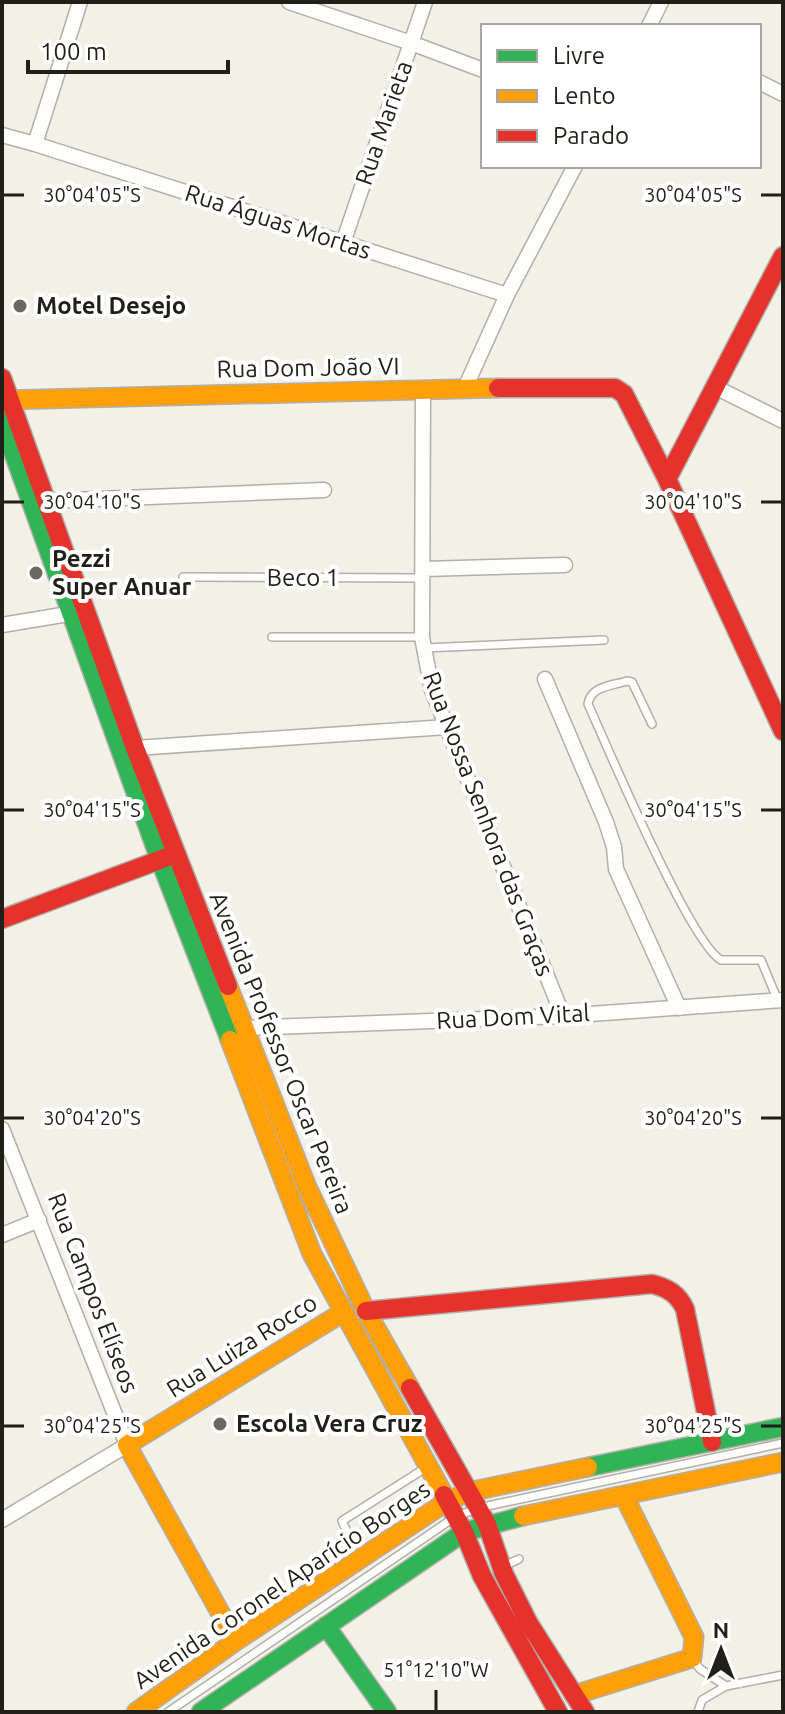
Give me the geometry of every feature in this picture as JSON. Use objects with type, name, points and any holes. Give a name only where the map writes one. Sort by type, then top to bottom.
[{"type":"main road","points":[[781,724],[667,479],[783,256]]},
{"type":"main road","name":"Avenida Professor Oscar Pereira","points":[[2,378],[6,400],[47,501],[78,612],[312,1254],[455,1517],[482,1576],[558,1712]]},
{"type":"main road","name":"Rua Dom João VI","points":[[6,400],[465,388],[615,388],[624,394],[667,479]]},
{"type":"main road","name":"Avenida Professor Oscar Pereira","points":[[2,421],[135,748],[168,857],[244,1028],[307,1187],[366,1311],[478,1508],[495,1554],[510,1563],[585,1712]]},
{"type":"main road","points":[[2,919],[168,857]]},
{"type":"main road","points":[[366,1311],[652,1284],[666,1287],[679,1295],[685,1309],[712,1442]]},
{"type":"main road","name":"Rua Luiza Rocco","points":[[127,1445],[342,1313]]},
{"type":"main road","name":"Avenida Coronel Aparício Borges","points":[[136,1712],[236,1641],[455,1517],[712,1442],[783,1427]]},
{"type":"main road","name":"Rua Campos Elíseos","points":[[127,1445],[236,1641]]},
{"type":"main road","name":"Avenida Coronel Aparício Borges","points":[[201,1712],[326,1626],[455,1517],[478,1508],[624,1496],[783,1462]]},
{"type":"main road","points":[[574,1695],[692,1658],[694,1637],[624,1496]]},
{"type":"main road","points":[[326,1626],[387,1712]]},
{"type":"street","points":[[35,144],[80,2]]},
{"type":"street","points":[[289,2],[481,69]]},
{"type":"street","name":"Rua Marieta","points":[[343,243],[425,2]]},
{"type":"street","points":[[650,24],[661,2]]},
{"type":"street","points":[[761,83],[783,94]]},
{"type":"street","name":"Rua Águas Mortas","points":[[2,135],[507,295]]},
{"type":"street","points":[[465,388],[507,295],[574,168]]},
{"type":"street","points":[[715,387],[783,421]]},
{"type":"street","name":"Rua Nossa Senhora das Graças","points":[[423,390],[423,643],[432,690],[563,1016]]},
{"type":"street","points":[[47,501],[324,490]]},
{"type":"street","points":[[423,574],[565,565]]},
{"type":"street","points":[[2,625],[78,612]]},
{"type":"street","points":[[545,679],[606,822],[614,847],[616,869],[679,1008]]},
{"type":"street","points":[[135,748],[447,727]]},
{"type":"street","name":"Rua Dom Vital","points":[[244,1028],[563,1016],[781,1001]]},
{"type":"street","name":"Rua Campos Elíseos","points":[[2,1129],[127,1445]]},
{"type":"street","points":[[2,1235],[39,1220]]},
{"type":"street","name":"Rua Luiza Rocco","points":[[2,1520],[127,1445]]},
{"type":"lane","name":"Beco 1","points":[[183,577],[423,574]]},
{"type":"lane","points":[[272,637],[423,643],[604,640]]},
{"type":"lane","points":[[652,724],[632,682],[594,691],[589,697],[588,704],[634,806],[668,876],[709,949],[721,960],[761,960],[781,1001]]},
{"type":"lane","points":[[478,1508],[783,1443]]},
{"type":"lane","points":[[349,1536],[342,1521],[427,1467]]},
{"type":"lane","points":[[168,1712],[455,1517]]},
{"type":"lane","points":[[692,1658],[700,1669],[726,1686]]},
{"type":"lane","points":[[698,1712],[702,1700],[726,1686],[783,1675]]},
{"type":"traffic: fast","points":[[2,421],[160,860],[230,1040]]},
{"type":"traffic: fast","points":[[588,1467],[783,1427]]},
{"type":"traffic: fast","points":[[201,1712],[464,1532],[523,1516]]},
{"type":"traffic: fast","points":[[326,1626],[387,1712]]},
{"type":"traffic: slow","points":[[2,400],[498,388]]},
{"type":"traffic: slow","points":[[228,986],[307,1187],[366,1311],[410,1388]]},
{"type":"traffic: slow","points":[[230,1040],[312,1254],[444,1495]]},
{"type":"traffic: slow","points":[[236,1641],[127,1445],[342,1313]]},
{"type":"traffic: slow","points":[[523,1516],[783,1462]]},
{"type":"traffic: slow","points":[[136,1712],[236,1641],[446,1502],[468,1492],[588,1467]]},
{"type":"traffic: slow","points":[[574,1695],[692,1658],[694,1637],[624,1496]]},
{"type":"traffic: jam","points":[[667,479],[783,256]]},
{"type":"traffic: jam","points":[[2,378],[135,748],[228,986]]},
{"type":"traffic: jam","points":[[498,388],[615,388],[624,394],[667,479],[783,731]]},
{"type":"traffic: jam","points":[[2,919],[170,856]]},
{"type":"traffic: jam","points":[[366,1311],[652,1284],[663,1287],[672,1292],[685,1309],[712,1442]]},
{"type":"traffic: jam","points":[[410,1388],[487,1524],[504,1574],[528,1622],[585,1712]]},
{"type":"traffic: jam","points":[[444,1495],[482,1576],[558,1712]]},
{"type":"place","name":"Motel Desejo","points":[[20,306]]},
{"type":"place","name":"Pezzi Super Anuar","points":[[36,573]]},
{"type":"place","name":"Escola Vera Cruz","points":[[220,1424]]}]
